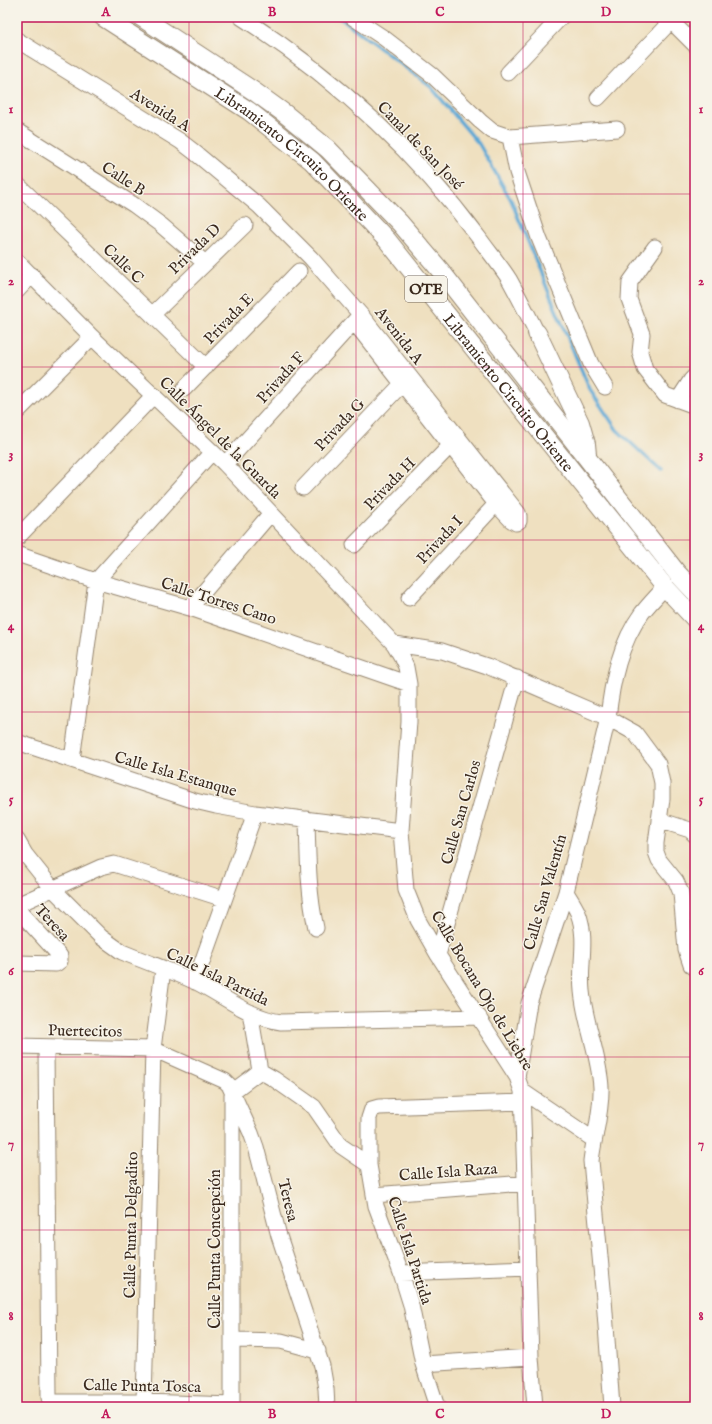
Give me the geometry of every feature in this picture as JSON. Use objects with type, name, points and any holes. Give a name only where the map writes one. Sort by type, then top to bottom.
[{"type":"main road","name":"Libramiento Circuito Oriente","points":[[103,17],[249,111],[312,161],[387,240],[665,587],[695,619]]},
{"type":"main road","name":"Libramiento Circuito Oriente","points":[[148,19],[255,92],[309,133],[333,154],[400,223],[435,264],[677,573],[695,592]]},
{"type":"main road","points":[[537,333],[580,423],[586,444],[587,458]]},
{"type":"street","name":"Canal de San José","points":[[240,17],[268,35],[316,70],[358,105],[398,142],[457,208],[508,278],[537,333]]},
{"type":"street","points":[[352,17],[384,38],[426,71],[480,121],[492,130],[510,137],[617,129]]},
{"type":"street","points":[[508,73],[562,17]]},
{"type":"street","points":[[132,35],[148,19]]},
{"type":"street","points":[[598,98],[669,19],[695,45]]},
{"type":"street","name":"Avenida A","points":[[17,40],[193,151],[259,206],[311,258],[358,318],[518,513],[518,521],[516,523],[511,520],[496,504],[402,384],[358,318]]},
{"type":"street","name":"Calle B","points":[[17,131],[134,205],[161,225],[205,263]]},
{"type":"street","points":[[510,137],[517,172],[539,238],[591,364],[605,388]]},
{"type":"street","name":"Calle C","points":[[17,184],[206,367]]},
{"type":"street","name":"Privada D","points":[[152,315],[245,225]]},
{"type":"street","points":[[654,247],[630,282],[629,299],[642,334],[640,352],[645,369],[665,395],[695,406]]},
{"type":"street","name":"Calle Ángel de la Guarda","points":[[17,261],[92,337],[225,464],[394,644]]},
{"type":"street","name":"Privada E","points":[[184,390],[299,271]]},
{"type":"street","points":[[17,291],[32,276]]},
{"type":"street","name":"Privada F","points":[[225,464],[358,318]]},
{"type":"street","points":[[17,412],[92,337]]},
{"type":"street","points":[[678,400],[695,376]]},
{"type":"street","name":"Privada G","points":[[303,488],[402,384]]},
{"type":"street","points":[[17,538],[154,395]]},
{"type":"street","name":"Privada H","points":[[354,545],[450,446]]},
{"type":"street","points":[[72,760],[96,581],[212,452]]},
{"type":"street","name":"Privada I","points":[[409,598],[496,504]]},
{"type":"street","points":[[190,608],[271,513]]},
{"type":"street","name":"Calle Torres Cano","points":[[17,554],[96,581],[190,608],[410,684]]},
{"type":"street","name":"Calle San Valentín","points":[[517,1077],[529,1003],[566,892],[608,718],[610,693],[616,670],[631,632],[642,613],[665,587]]},
{"type":"street","points":[[394,644],[442,651],[487,666],[608,718],[635,734],[658,764],[662,783],[656,852],[659,860],[676,881],[681,893],[686,950],[691,965],[695,968]]},
{"type":"street","name":"Calle Bocana Ojo de Liebre","points":[[394,644],[402,656],[410,684],[409,722],[401,831],[406,890],[418,920],[438,955],[517,1077],[522,1097],[531,1357],[535,1407]]},
{"type":"street","name":"Calle San Carlos","points":[[438,955],[517,678]]},
{"type":"street","name":"Calle Isla Estanque","points":[[17,742],[195,801],[216,806],[255,813],[401,831]]},
{"type":"street","points":[[195,982],[255,813]]},
{"type":"street","points":[[307,819],[310,895],[316,928]]},
{"type":"street","points":[[659,820],[690,830],[695,835]]},
{"type":"street","name":"Calle Isla Partida","points":[[17,840],[25,854],[53,889],[101,937],[114,947],[195,982],[264,1019],[281,1022],[479,1017]]},
{"type":"street","points":[[17,905],[101,867],[114,864],[224,899]]},
{"type":"street","points":[[566,892],[578,912],[582,928],[582,992],[597,1060],[601,1086],[600,1113],[591,1161],[604,1299],[612,1407]]},
{"type":"street","name":"Teresa","points":[[17,909],[60,956],[60,961],[51,965],[17,963]]},
{"type":"street","points":[[153,1049],[163,969]]},
{"type":"street","points":[[250,1012],[260,1071]]},
{"type":"street","name":"Puertecitos","points":[[17,1046],[153,1049]]},
{"type":"street","name":"Calle Punta Tosca","points":[[46,1047],[50,1398],[52,1401],[56,1402],[144,1402],[232,1406]]},
{"type":"street","name":"Teresa","points":[[153,1049],[225,1081],[232,1092],[256,1147],[279,1236],[318,1351],[326,1389],[327,1407]]},
{"type":"street","name":"Calle Punta Delgadito","points":[[144,1402],[153,1049]]},
{"type":"street","points":[[232,1092],[260,1071]]},
{"type":"street","points":[[260,1071],[314,1106],[341,1146],[369,1166]]},
{"type":"street","name":"Calle Punta Concepción","points":[[232,1092],[232,1406]]},
{"type":"street","points":[[522,1097],[594,1140]]},
{"type":"street","name":"Calle Isla Partida","points":[[436,1407],[424,1364],[411,1305],[401,1273],[376,1206],[369,1166],[369,1118],[372,1109],[379,1107],[522,1097]]},
{"type":"street","name":"Calle Isla Raza","points":[[374,1195],[525,1183]]},
{"type":"street","points":[[401,1273],[529,1268]]},
{"type":"street","points":[[281,1341],[310,1327]]},
{"type":"street","points":[[232,1340],[281,1341],[318,1351]]},
{"type":"street","points":[[424,1364],[531,1357]]},
{"type":"waterway","points":[[337,17],[346,22],[431,87],[479,144],[511,200],[590,390],[617,430],[661,471]]}]
